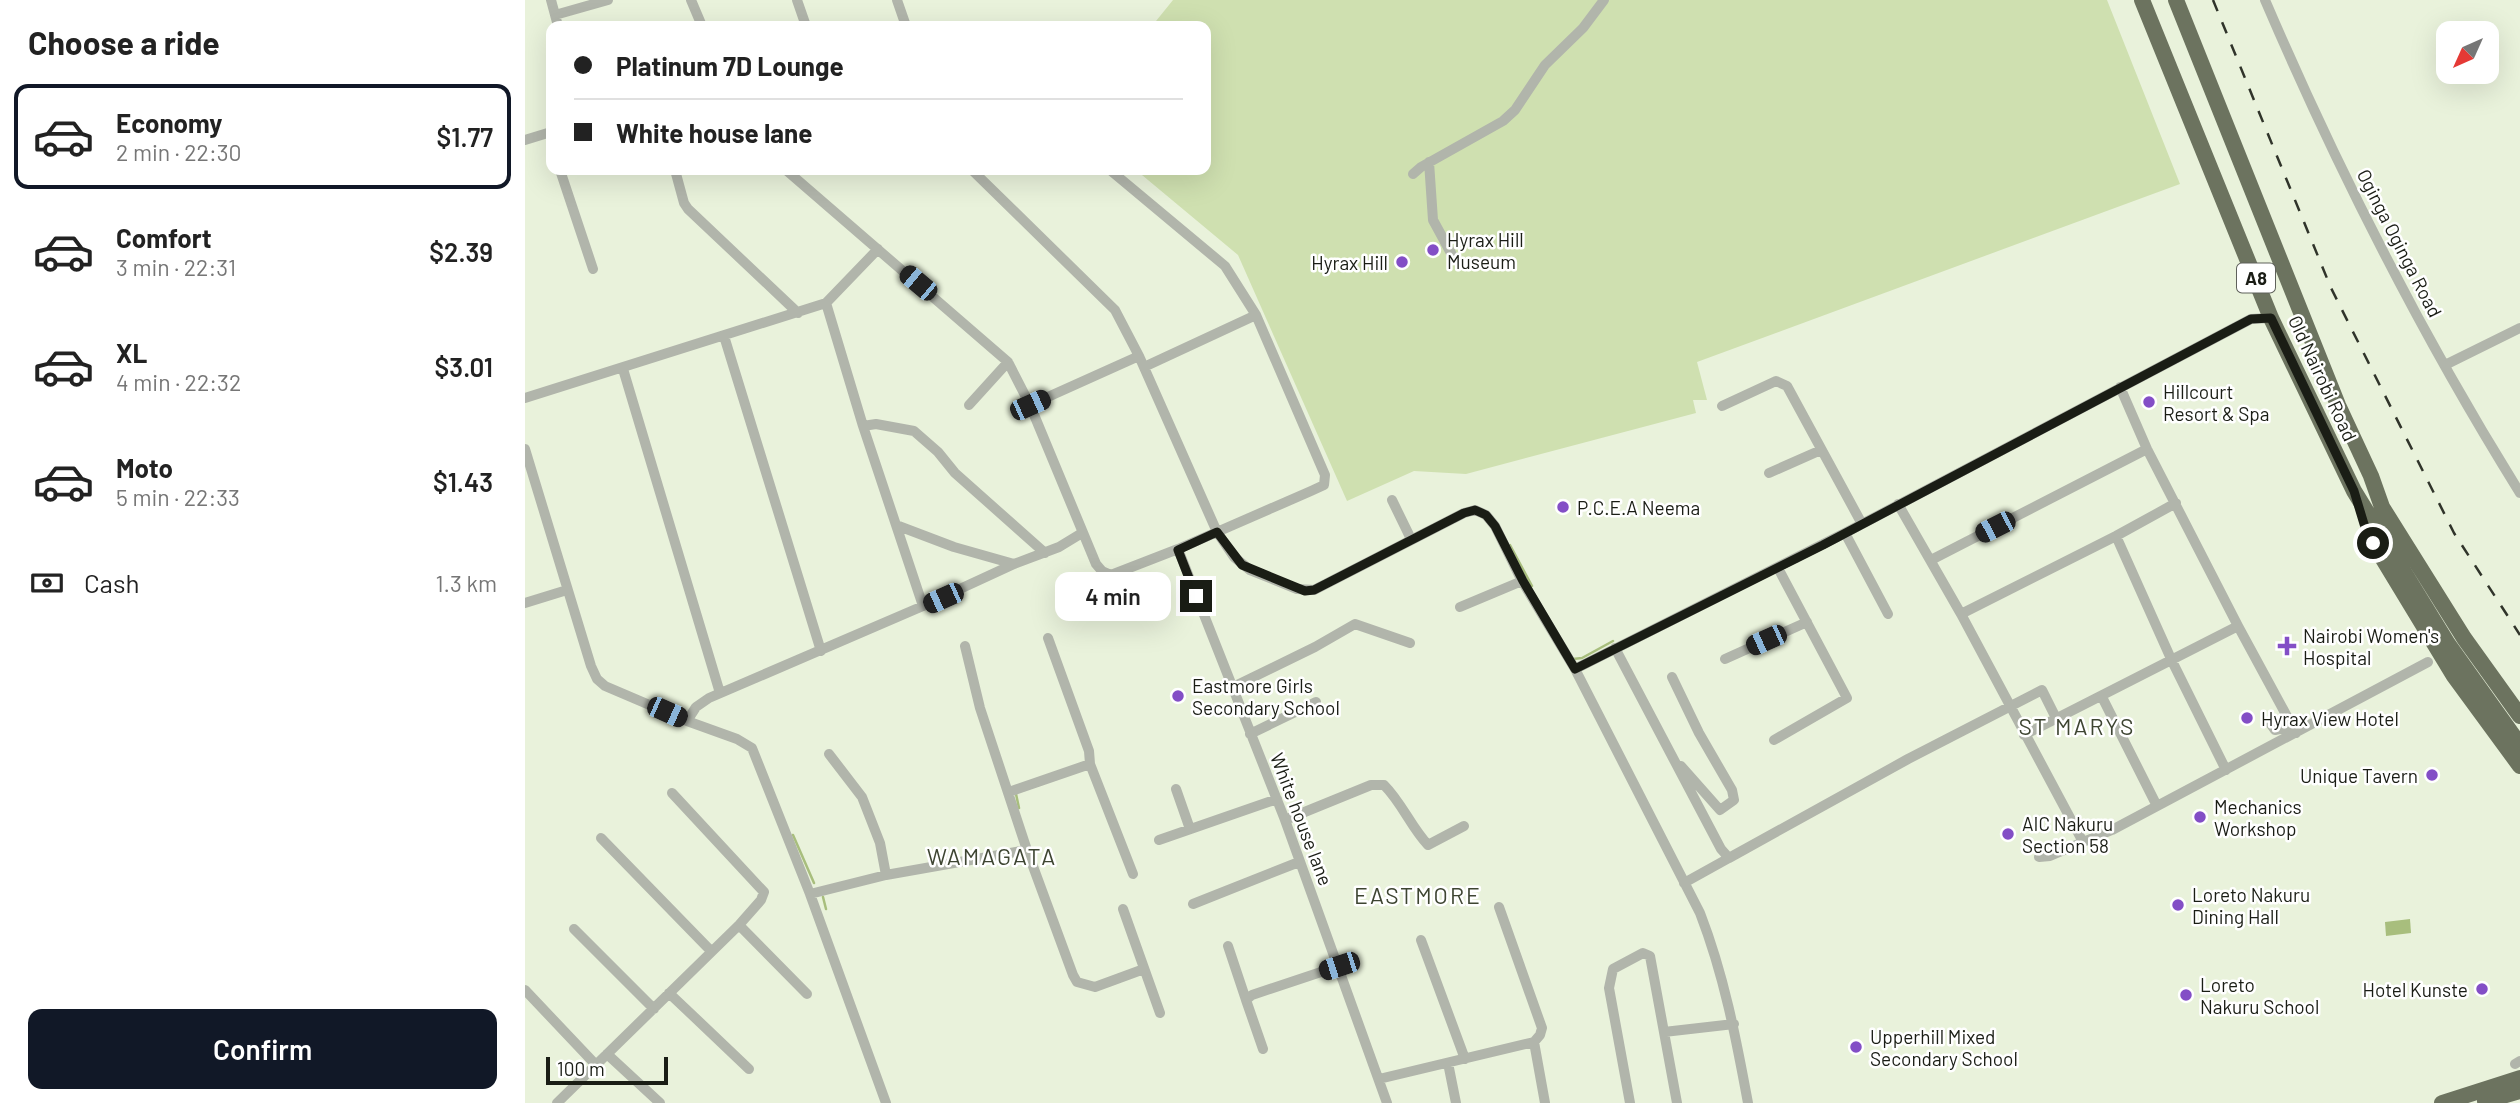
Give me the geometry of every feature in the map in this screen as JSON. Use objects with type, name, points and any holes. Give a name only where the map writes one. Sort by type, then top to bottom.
[{"type":"highway","name":"Old Nairobi Road","points":[[2142,0],[2271,318],[2354,491],[2448,644],[2520,746]]},
{"type":"highway","name":"Old Nairobi Road","points":[[2176,0],[2338,405],[2371,476],[2382,507],[2464,638],[2520,716]]},
{"type":"highway","points":[[2371,476],[2393,506],[2475,639],[2520,702]]},
{"type":"highway","points":[[2354,491],[2364,524],[2390,573],[2454,677],[2520,766]]},
{"type":"highway","points":[[2442,1103],[2518,1068]]},
{"type":"highway","points":[[2476,1103],[2520,1091]]},
{"type":"street","points":[[551,0],[557,21],[608,0]]},
{"type":"street","points":[[691,0],[700,21]]},
{"type":"street","points":[[797,0],[804,21]]},
{"type":"street","points":[[897,0],[904,21]]},
{"type":"street","points":[[1413,174],[1429,162],[1503,121],[1515,110],[1545,65],[1583,27],[1604,0]]},
{"type":"street","name":"Oginga Oginga Road","points":[[2265,0],[2323,129],[2396,279],[2520,493]]},
{"type":"street","points":[[525,140],[546,137]]},
{"type":"street","points":[[1429,162],[1433,220],[1452,255]]},
{"type":"street","points":[[562,175],[593,269]]},
{"type":"street","points":[[676,175],[688,209],[797,313]]},
{"type":"street","points":[[795,175],[1008,362],[1030,405],[1095,564],[1101,571],[1111,575],[1178,550],[1311,492],[1324,485],[1325,475],[1257,315],[1224,266],[1116,175]]},
{"type":"street","points":[[977,175],[1115,310],[1139,356],[1217,532],[1242,565],[1305,591],[1314,590],[1411,539],[1475,510],[1486,515],[1495,526],[1523,581],[1575,669],[1684,883],[1716,954],[1734,1024],[1748,1103]]},
{"type":"street","points":[[525,398],[826,303],[878,249]]},
{"type":"street","points":[[826,303],[863,426],[923,606]]},
{"type":"street","points":[[1144,367],[1257,315]]},
{"type":"street","points":[[1575,669],[1778,568],[2251,319],[2271,318]]},
{"type":"street","points":[[2445,365],[2520,327]]},
{"type":"street","points":[[725,336],[821,650]]},
{"type":"street","points":[[1030,405],[1139,356]]},
{"type":"street","points":[[969,405],[1008,362]]},
{"type":"street","points":[[623,369],[720,694]]},
{"type":"street","points":[[1722,406],[1767,383],[1782,382],[1792,393],[1862,524]]},
{"type":"street","points":[[2120,387],[2147,449],[2294,729]]},
{"type":"street","points":[[863,426],[876,424],[914,431],[938,452],[955,473],[1045,552]]},
{"type":"street","points":[[525,449],[530,487],[597,679],[605,685],[687,721],[737,739],[752,748],[810,894],[886,1103]]},
{"type":"street","points":[[1931,560],[2147,449]]},
{"type":"street","points":[[1769,473],[1821,450]]},
{"type":"street","points":[[1392,499],[1411,539]]},
{"type":"street","points":[[1961,614],[2176,503]]},
{"type":"street","points":[[1898,504],[1961,614],[2083,842]]},
{"type":"street","points":[[896,525],[954,547],[1014,564]]},
{"type":"street","points":[[687,721],[696,707],[720,694],[1045,552],[1082,533]]},
{"type":"street","points":[[1845,533],[1888,614]]},
{"type":"street","points":[[2116,536],[2172,661],[2226,769]]},
{"type":"street","name":"White house lane","points":[[1178,550],[1285,820],[1387,1103]]},
{"type":"street","points":[[1774,740],[1847,698],[1778,568]]},
{"type":"street","points":[[1459,607],[1523,581]]},
{"type":"street","points":[[525,603],[567,590]]},
{"type":"street","points":[[1725,659],[1807,622]]},
{"type":"street","points":[[1231,688],[1355,624],[1409,643]]},
{"type":"street","points":[[2024,735],[2238,626]]},
{"type":"street","points":[[1048,638],[1086,744],[1090,764],[1133,874]]},
{"type":"street","points":[[965,646],[980,708],[1027,850],[1077,982],[1095,987],[1144,968]]},
{"type":"street","points":[[1615,648],[1721,849],[1730,858]]},
{"type":"street","points":[[2039,857],[2050,856],[2112,830],[2294,729],[2428,662]]},
{"type":"street","points":[[1668,750],[1720,810],[1734,800],[1732,790],[1699,733],[1672,677]]},
{"type":"street","points":[[1684,883],[1908,758],[2042,690],[2056,718]]},
{"type":"street","points":[[2102,697],[2157,806]]},
{"type":"street","points":[[1250,734],[1316,702]]},
{"type":"street","points":[[2270,723],[2275,730],[2294,729]]},
{"type":"street","points":[[829,754],[862,797],[880,843],[886,875]]},
{"type":"street","points":[[1010,792],[1090,764]]},
{"type":"street","points":[[1285,820],[1323,807],[1371,785],[1384,785],[1397,799],[1418,835],[1428,845],[1464,826]]},
{"type":"street","points":[[1176,789],[1190,829]]},
{"type":"street","points":[[557,1103],[739,925],[761,900],[764,892],[672,793]]},
{"type":"street","points":[[1159,839],[1277,799]]},
{"type":"street","points":[[601,838],[711,951]]},
{"type":"street","points":[[810,894],[886,875],[1027,850]]},
{"type":"street","points":[[1193,904],[1299,862]]},
{"type":"street","points":[[1499,908],[1542,1028],[1534,1042],[1545,1103]]},
{"type":"street","points":[[1123,909],[1160,1013]]},
{"type":"street","points":[[739,925],[807,994]]},
{"type":"street","points":[[574,929],[654,1009]]},
{"type":"street","points":[[1421,940],[1465,1059]]},
{"type":"street","points":[[1228,946],[1247,1009],[1263,1049]]},
{"type":"street","points":[[1630,1103],[1609,988],[1613,969],[1639,954],[1647,953],[1650,956],[1677,1103]]},
{"type":"street","points":[[1245,1000],[1252,995],[1339,966]]},
{"type":"street","points":[[525,990],[596,1065]]},
{"type":"street","points":[[669,993],[749,1069]]},
{"type":"street","points":[[1664,1032],[1734,1024]]},
{"type":"street","points":[[1379,1079],[1534,1042]]},
{"type":"street","points":[[607,1054],[660,1103]]},
{"type":"street","points":[[1448,1063],[1456,1103]]},
{"type":"shaded area","points":[[1173,0],[2107,0],[2180,184],[1697,362],[1707,400],[1693,400],[1696,413],[1466,474],[1414,471],[1347,501],[1238,255],[1142,175],[1211,175],[1211,21],[1156,21]]},
{"type":"shaded area","points":[[2410,919],[2411,933],[2386,936],[2385,922]]},
{"type":"waterway","points":[[1510,545],[1532,586]]},
{"type":"waterway","points":[[1573,659],[1582,658],[1613,641]]},
{"type":"waterway","points":[[1016,794],[1019,808]]},
{"type":"waterway","points":[[793,835],[814,883]]},
{"type":"waterway","points":[[823,897],[826,909]]},
{"type":"railway","points":[[2213,0],[2331,288],[2454,533],[2520,635]]},
{"type":"place","name":"Hyrax Hill Museum","points":[[1433,250]]},
{"type":"place","name":"Hyrax Hill","points":[[1402,262]]},
{"type":"place","name":"Hillcourt Resort & Spa","points":[[2149,402]]},
{"type":"place","name":"P.C.E.A Neema","points":[[1563,507]]},
{"type":"place","name":"Nairobi Women's Hospital","points":[[2287,646]]},
{"type":"place","name":"Eastmore Girls Secondary School","points":[[1178,696]]},
{"type":"place","name":"Hyrax View Hotel","points":[[2247,718]]},
{"type":"place","name":"Unique Tavern","points":[[2432,775]]},
{"type":"place","name":"Mechanics Workshop","points":[[2200,817]]},
{"type":"place","name":"AIC Nakuru Section 58","points":[[2008,834]]},
{"type":"place","name":"Loreto Nakuru Dining Hall","points":[[2178,905]]},
{"type":"place","name":"Hotel Kunste","points":[[2482,989]]},
{"type":"place","name":"Loreto Nakuru School","points":[[2186,995]]},
{"type":"place","name":"Upperhill Mixed Secondary School","points":[[1856,1047]]},
{"type":"district","name":"ST MARYS","points":[[2077,726]]},
{"type":"district","name":"WAMAGATA","points":[[992,856]]},
{"type":"district","name":"EASTMORE","points":[[1418,895]]},
{"type":"route","points":[[1196,596],[1178,550],[1217,532],[1242,565],[1305,591],[1314,590],[1361,564],[1475,510],[1486,515],[1495,526],[1523,581],[1575,669],[1823,545],[2251,319],[2271,318],[2354,491],[2373,543]]}]
